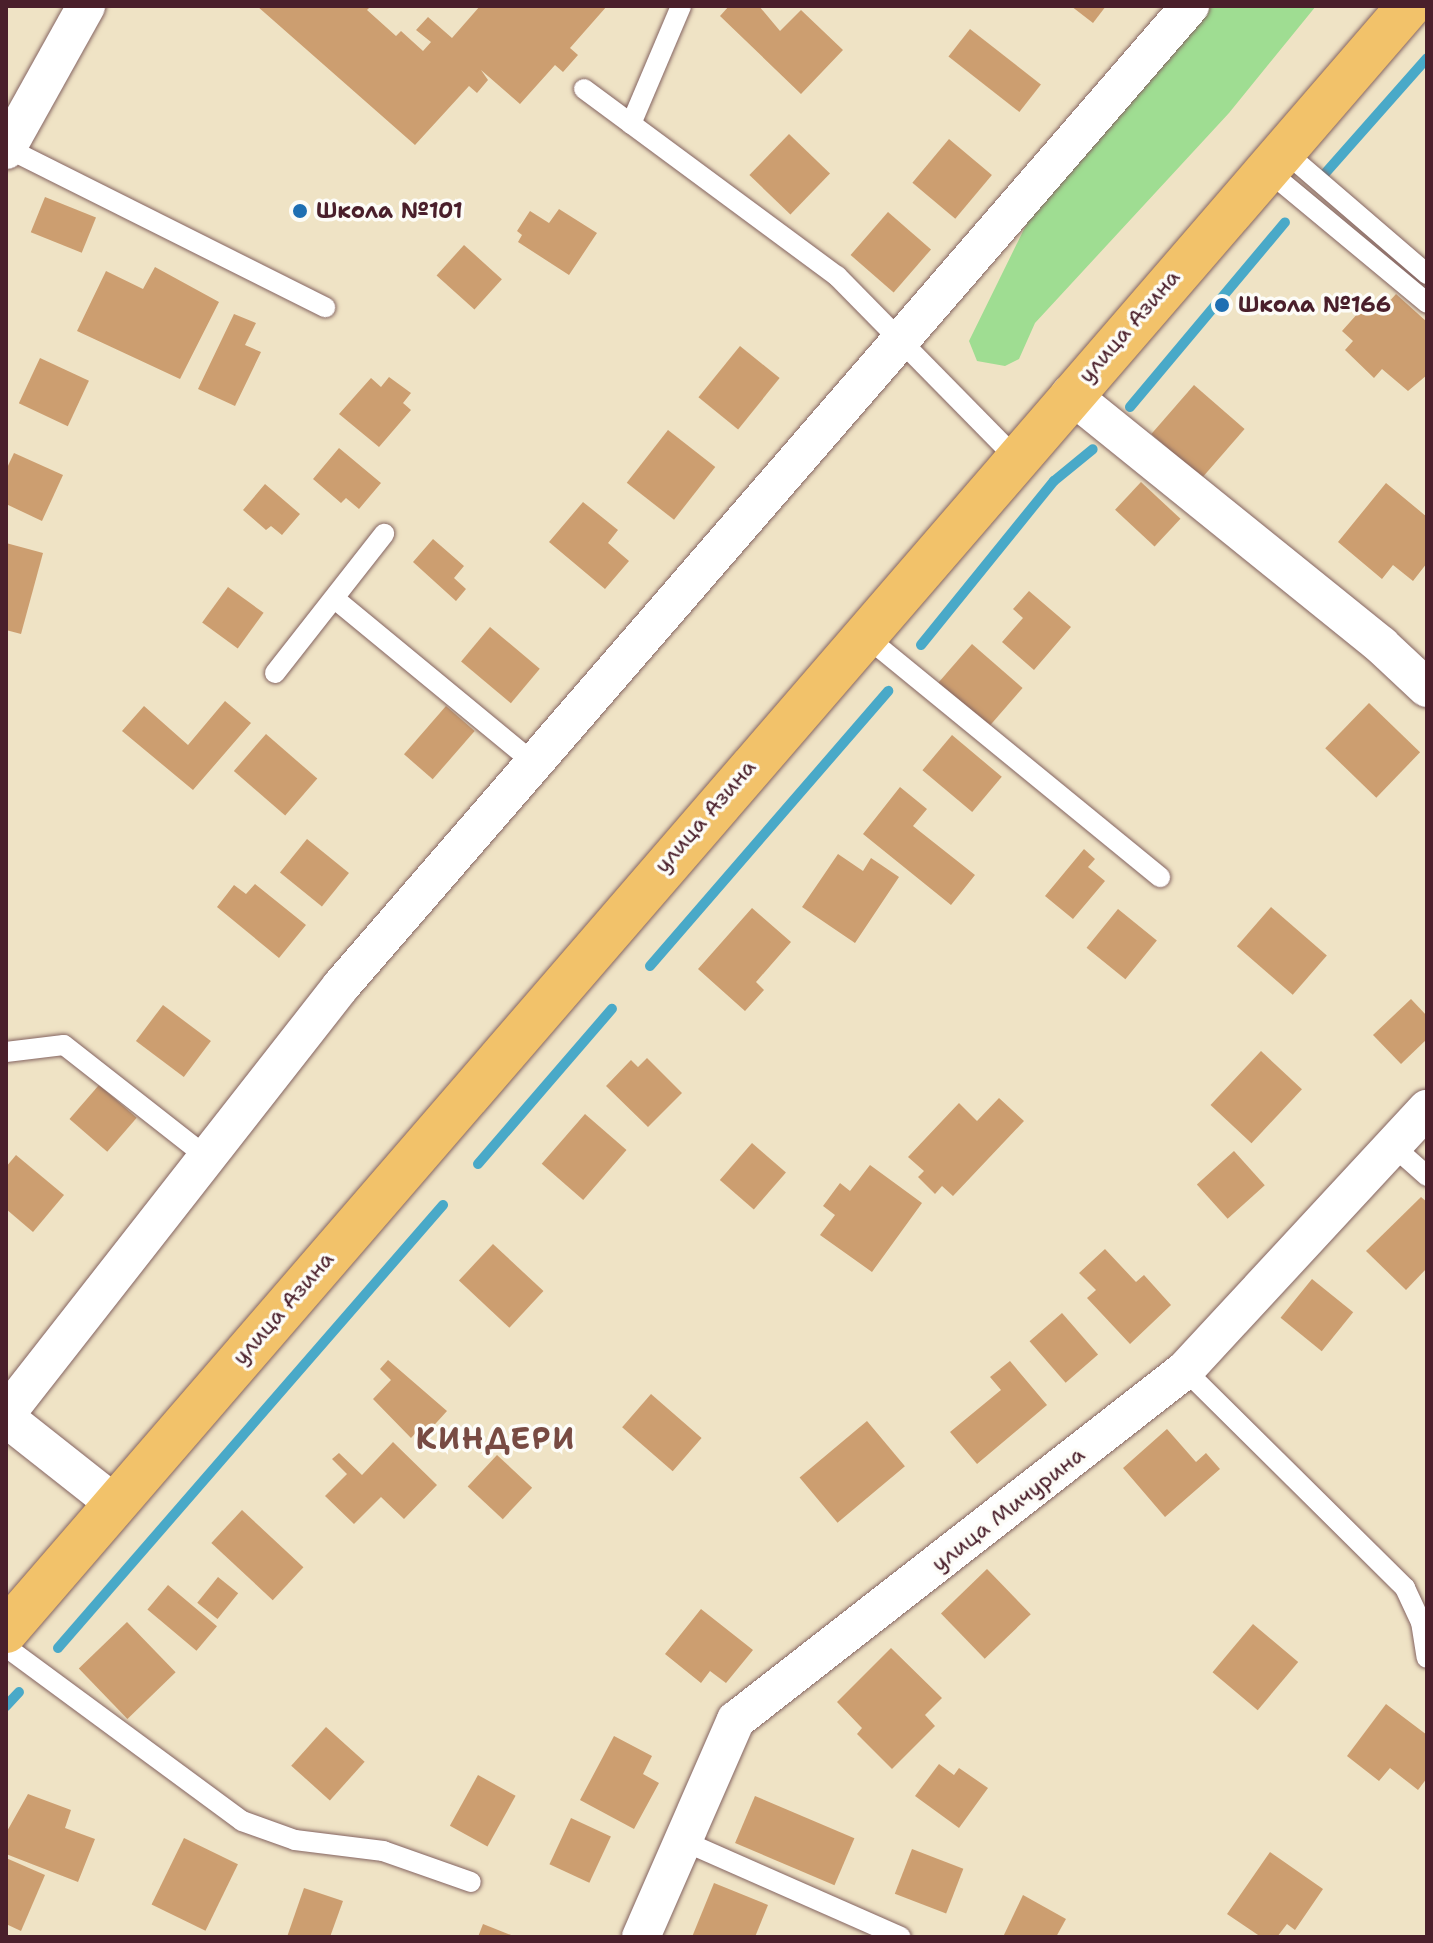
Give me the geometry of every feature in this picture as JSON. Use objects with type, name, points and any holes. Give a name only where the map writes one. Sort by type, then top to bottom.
[{"type":"main road","name":"улица Азина","points":[[6,1631],[1070,394],[1409,6]]},
{"type":"street","points":[[7,149],[86,6]]},
{"type":"street","points":[[115,1504],[6,1416],[341,986],[1190,6]]},
{"type":"street","points":[[1070,394],[1427,688]]},
{"type":"street","name":"улица Мичурина","points":[[641,1937],[736,1720],[1185,1370],[1427,1109]]},
{"type":"lane","points":[[631,124],[681,6]]},
{"type":"lane","points":[[584,89],[837,276],[1016,458]]},
{"type":"lane","points":[[7,149],[325,307]]},
{"type":"lane","points":[[1275,161],[1427,274]]},
{"type":"lane","points":[[1275,161],[1427,303]]},
{"type":"lane","points":[[275,673],[384,534]]},
{"type":"lane","points":[[335,599],[534,763]]},
{"type":"lane","points":[[863,634],[1160,877]]},
{"type":"lane","points":[[6,1052],[64,1045],[207,1157]]},
{"type":"lane","points":[[1392,1145],[1427,1176]]},
{"type":"lane","points":[[1185,1370],[1405,1588],[1421,1622],[1427,1658]]},
{"type":"lane","points":[[6,1647],[242,1821],[295,1840],[383,1851],[471,1882]]},
{"type":"lane","points":[[681,1840],[901,1937]]},
{"type":"green space","points":[[1207,6],[1316,6],[1229,113],[1035,323],[1019,359],[1005,366],[977,361],[969,341],[1028,221]]},
{"type":"building","points":[[257,6],[371,6],[367,10],[396,36],[401,31],[423,51],[431,42],[416,30],[428,17],[452,38],[480,6],[607,6],[570,48],[578,55],[563,72],[555,65],[520,104],[481,70],[488,80],[477,93],[469,86],[415,145]]},
{"type":"building","points":[[729,6],[759,6],[780,31],[801,10],[843,50],[801,94],[720,16]]},
{"type":"building","points":[[1071,6],[1106,6],[1093,23]]},
{"type":"building","points":[[970,29],[1041,84],[1019,112],[948,57]]},
{"type":"building","points":[[789,134],[830,174],[790,215],[749,175]]},
{"type":"building","points":[[949,139],[992,175],[955,219],[912,183]]},
{"type":"building","points":[[45,197],[96,218],[82,253],[31,232]]},
{"type":"building","points":[[559,209],[597,233],[569,275],[518,242],[522,235],[517,231],[530,211],[549,223]]},
{"type":"building","points":[[888,212],[931,249],[894,292],[851,255]]},
{"type":"building","points":[[464,245],[502,279],[474,310],[437,275]]},
{"type":"building","points":[[155,267],[219,302],[180,379],[77,331],[106,271],[143,289]]},
{"type":"building","points":[[1396,294],[1427,322],[1427,375],[1408,391],[1382,369],[1374,378],[1345,350],[1353,341],[1342,331],[1367,303],[1378,314]]},
{"type":"building","points":[[234,314],[256,323],[245,345],[261,352],[235,406],[198,389]]},
{"type":"building","points":[[740,346],[780,378],[738,429],[698,397]]},
{"type":"building","points":[[40,358],[89,381],[68,426],[19,403]]},
{"type":"building","points":[[389,377],[411,393],[403,403],[411,410],[379,447],[339,414],[371,378],[381,387]]},
{"type":"building","points":[[1194,385],[1245,429],[1202,478],[1151,434]]},
{"type":"building","points":[[668,430],[715,467],[674,520],[627,483]]},
{"type":"building","points":[[339,448],[381,483],[359,509],[346,498],[341,503],[313,479]]},
{"type":"building","points":[[14,453],[63,475],[42,521],[6,504],[6,470]]},
{"type":"building","points":[[1141,482],[1180,519],[1155,547],[1115,510]]},
{"type":"building","points":[[1386,483],[1427,517],[1427,563],[1413,581],[1393,565],[1382,579],[1338,542]]},
{"type":"building","points":[[265,484],[300,514],[282,535],[271,526],[266,530],[243,510]]},
{"type":"building","points":[[583,502],[618,530],[608,543],[629,561],[605,589],[549,542]]},
{"type":"building","points":[[433,539],[464,566],[454,578],[466,589],[456,601],[413,562]]},
{"type":"building","points":[[6,543],[43,553],[21,634],[6,630]]},
{"type":"building","points":[[228,587],[264,613],[238,648],[202,623]]},
{"type":"building","points":[[1029,591],[1071,627],[1034,670],[1002,642],[1023,618],[1013,609]]},
{"type":"building","points":[[490,627],[540,669],[511,703],[461,661]]},
{"type":"building","points":[[972,644],[1023,688],[987,729],[937,685]]},
{"type":"building","points":[[225,701],[251,723],[193,790],[122,731],[144,706],[188,745]]},
{"type":"building","points":[[1369,703],[1420,752],[1376,798],[1325,748]]},
{"type":"building","points":[[446,706],[475,731],[433,779],[404,754]]},
{"type":"building","points":[[266,734],[317,779],[285,816],[234,771]]},
{"type":"building","points":[[952,735],[1002,777],[972,812],[922,770]]},
{"type":"building","points":[[900,787],[927,809],[913,826],[975,875],[951,905],[863,834]]},
{"type":"building","points":[[307,839],[349,873],[322,906],[280,872]]},
{"type":"building","points":[[1084,849],[1095,859],[1088,867],[1105,881],[1073,919],[1045,896]]},
{"type":"building","points":[[838,854],[863,871],[871,858],[899,877],[855,943],[802,907]]},
{"type":"building","points":[[255,884],[306,925],[279,958],[217,907],[234,885],[246,894]]},
{"type":"building","points":[[1271,907],[1327,956],[1293,995],[1237,946]]},
{"type":"building","points":[[752,908],[791,942],[756,982],[764,990],[745,1011],[698,969]]},
{"type":"building","points":[[1118,909],[1157,940],[1125,979],[1087,948]]},
{"type":"building","points":[[1411,999],[1427,1016],[1427,1039],[1401,1064],[1373,1035]]},
{"type":"building","points":[[163,1005],[211,1041],[184,1077],[136,1041]]},
{"type":"building","points":[[1261,1051],[1302,1089],[1251,1143],[1211,1105]]},
{"type":"building","points":[[647,1058],[682,1093],[648,1127],[606,1086],[631,1060],[638,1067]]},
{"type":"building","points":[[99,1085],[137,1118],[107,1152],[69,1119]]},
{"type":"building","points":[[999,1098],[1024,1121],[953,1196],[942,1186],[935,1194],[918,1177],[924,1171],[908,1157],[959,1103],[977,1121]]},
{"type":"building","points":[[585,1114],[627,1150],[583,1200],[542,1164]]},
{"type":"building","points":[[752,1143],[786,1173],[754,1210],[720,1180]]},
{"type":"building","points":[[1234,1151],[1265,1185],[1228,1219],[1197,1184]]},
{"type":"building","points":[[16,1155],[64,1195],[33,1232],[6,1209],[6,1167]]},
{"type":"building","points":[[870,1165],[922,1203],[872,1272],[820,1235],[835,1215],[823,1206],[840,1183],[850,1191]]},
{"type":"building","points":[[1421,1197],[1427,1202],[1427,1268],[1406,1290],[1366,1251]]},
{"type":"building","points":[[493,1244],[543,1291],[509,1328],[459,1281]]},
{"type":"building","points":[[1105,1249],[1136,1282],[1144,1275],[1171,1305],[1130,1344],[1087,1298],[1096,1290],[1079,1273]]},
{"type":"building","points":[[1312,1279],[1353,1312],[1322,1351],[1281,1318]]},
{"type":"building","points":[[1062,1313],[1098,1355],[1066,1383],[1030,1341]]},
{"type":"building","points":[[388,1360],[447,1411],[427,1433],[421,1427],[411,1438],[373,1399],[391,1380],[380,1369]]},
{"type":"building","points":[[1010,1361],[1047,1405],[977,1464],[950,1432],[1001,1390],[990,1377]]},
{"type":"building","points":[[651,1394],[702,1438],[673,1471],[622,1427]]},
{"type":"building","points":[[867,1421],[905,1466],[838,1523],[800,1478]]},
{"type":"building","points":[[1167,1429],[1196,1462],[1206,1453],[1220,1469],[1165,1517],[1123,1468]]},
{"type":"building","points":[[393,1442],[437,1485],[404,1519],[381,1497],[354,1524],[325,1496],[347,1474],[332,1459],[339,1453],[362,1475]]},
{"type":"building","points":[[497,1455],[532,1488],[503,1519],[468,1486]]},
{"type":"building","points":[[242,1510],[303,1567],[273,1600],[211,1543]]},
{"type":"building","points":[[987,1569],[1031,1614],[985,1659],[941,1613]]},
{"type":"building","points":[[218,1577],[238,1593],[217,1619],[197,1603]]},
{"type":"building","points":[[168,1585],[217,1626],[196,1651],[147,1610]]},
{"type":"building","points":[[701,1609],[753,1650],[726,1683],[710,1671],[701,1683],[665,1654]]},
{"type":"building","points":[[127,1622],[176,1672],[127,1719],[79,1669]]},
{"type":"building","points":[[1253,1624],[1298,1662],[1258,1710],[1213,1672]]},
{"type":"building","points":[[891,1648],[942,1698],[925,1715],[935,1726],[892,1769],[857,1734],[862,1728],[837,1702]]},
{"type":"building","points":[[1386,1704],[1427,1735],[1427,1778],[1418,1790],[1390,1768],[1379,1781],[1347,1756]]},
{"type":"building","points":[[326,1727],[365,1762],[330,1800],[291,1766]]},
{"type":"building","points":[[614,1736],[652,1756],[643,1774],[659,1783],[634,1829],[580,1800]]},
{"type":"building","points":[[939,1764],[954,1775],[959,1768],[988,1788],[959,1828],[915,1796]]},
{"type":"building","points":[[478,1775],[516,1796],[487,1847],[450,1826]]},
{"type":"building","points":[[28,1794],[71,1810],[65,1828],[95,1839],[78,1882],[6,1854],[6,1833]]},
{"type":"building","points":[[755,1796],[854,1838],[834,1885],[735,1843]]},
{"type":"building","points":[[571,1818],[611,1837],[589,1883],[549,1864]]},
{"type":"building","points":[[184,1838],[238,1864],[205,1931],[152,1905]]},
{"type":"building","points":[[912,1849],[963,1869],[946,1914],[895,1894]]},
{"type":"building","points":[[1270,1852],[1323,1889],[1295,1930],[1287,1924],[1277,1937],[1261,1937],[1227,1914]]},
{"type":"building","points":[[6,1858],[45,1875],[21,1931],[6,1924]]},
{"type":"building","points":[[714,1883],[768,1905],[755,1937],[692,1937]]},
{"type":"building","points":[[304,1888],[343,1901],[330,1937],[287,1937]]},
{"type":"building","points":[[1023,1895],[1066,1919],[1056,1937],[1003,1937]]},
{"type":"building","points":[[483,1924],[516,1937],[478,1937]]},
{"type":"waterway","points":[[1321,178],[1427,58]]},
{"type":"waterway","points":[[1130,407],[1285,222]]},
{"type":"waterway","points":[[921,645],[1054,481],[1093,449]]},
{"type":"waterway","points":[[650,966],[888,691]]},
{"type":"waterway","points":[[478,1164],[612,1009]]},
{"type":"waterway","points":[[58,1648],[443,1205]]},
{"type":"waterway","points":[[6,1706],[19,1692]]},
{"type":"place","name":"Школа №101","points":[[300,211]]},
{"type":"place","name":"Школа №166","points":[[1222,305]]},
{"type":"district","name":"КИНДЕРИ","points":[[496,1439]]}]
